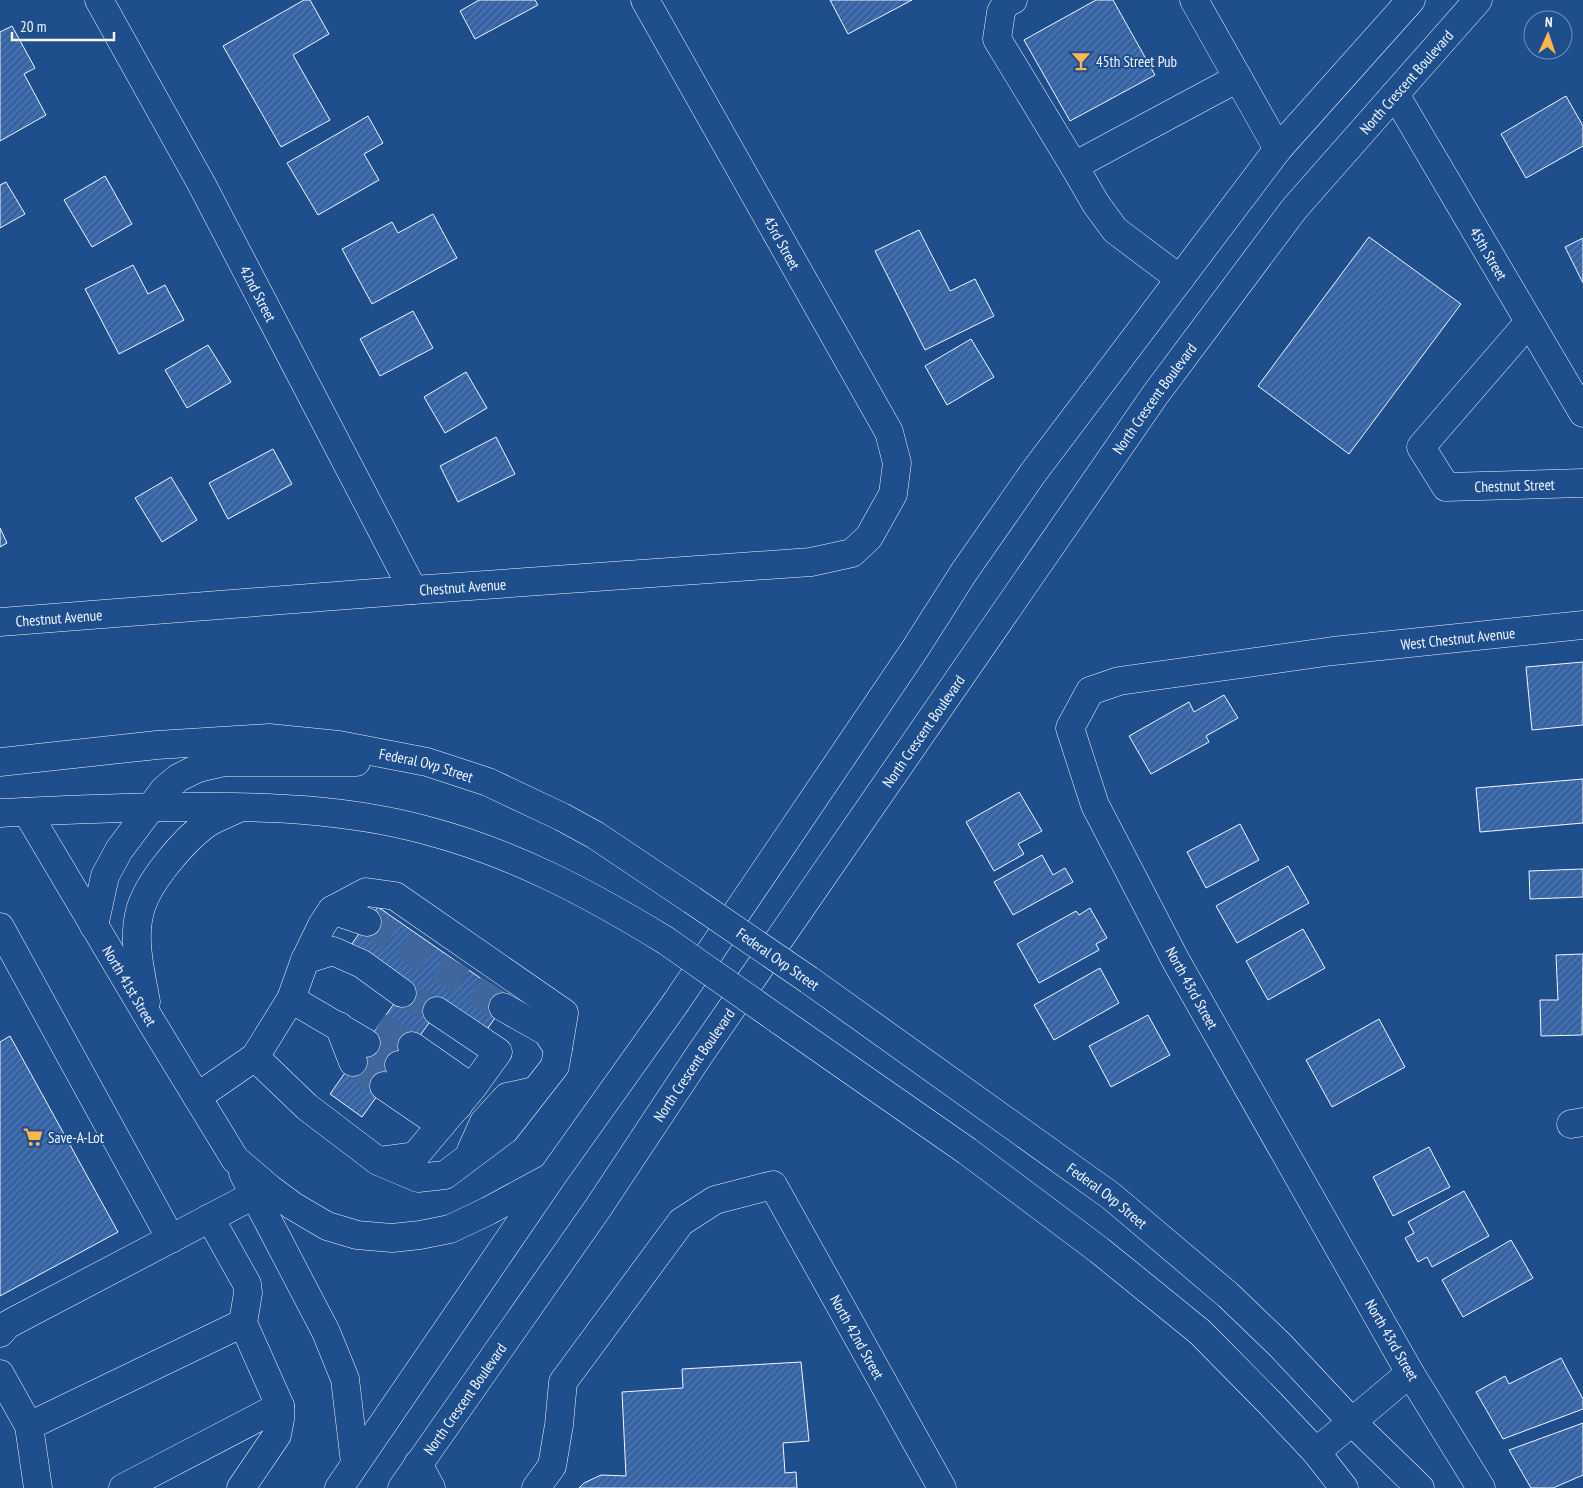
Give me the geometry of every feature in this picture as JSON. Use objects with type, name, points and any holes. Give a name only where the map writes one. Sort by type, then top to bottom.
[{"type":"main road","name":"42nd Street","points":[[99,0],[201,183],[413,590]]},
{"type":"main road","name":"43rd Street","points":[[645,0],[889,432],[896,463],[893,494]]},
{"type":"main road","points":[[1013,0],[1006,3],[1001,12],[997,40],[1096,204],[1115,230],[1180,279]]},
{"type":"main road","points":[[1194,0],[1278,149]]},
{"type":"main road","points":[[339,1488],[553,1175],[677,1001],[964,572],[1033,473],[1278,149],[1411,0]]},
{"type":"main road","name":"North Crescent Boulevard","points":[[402,1488],[598,1208],[705,1046],[1155,395],[1294,209],[1478,0]]},
{"type":"main road","points":[[1074,166],[1238,78]]},
{"type":"main road","name":"45th Street","points":[[1395,94],[1583,413]]},
{"type":"main road","name":"Chestnut Street","points":[[1529,322],[1420,446],[1446,487],[1583,483]]},
{"type":"main road","name":"Chestnut Avenue","points":[[0,622],[811,562],[852,553],[869,537],[893,494]]},
{"type":"main road","name":"West Chestnut Avenue","points":[[1333,651],[1583,626]]},
{"type":"main road","name":"North 43rd Street","points":[[1333,651],[1119,681],[1090,691],[1070,728],[1095,805],[1176,961],[1410,1373],[1481,1488]]},
{"type":"main road","name":"Federal Ovp Street","points":[[0,762],[157,744],[269,738],[339,745],[427,762],[488,782],[562,817],[595,835],[809,980],[1111,1196],[1234,1302],[1280,1345],[1352,1422],[1420,1488]]},
{"type":"main road","points":[[94,926],[105,876],[120,850],[164,790],[178,778],[198,768],[224,762],[427,762]]},
{"type":"main road","points":[[149,1018],[138,954],[138,931],[140,911],[151,884],[186,842],[207,824],[242,806]]},
{"type":"main road","points":[[0,813],[150,807],[242,806],[298,809],[361,816],[434,832],[492,851],[548,874],[626,916],[665,940],[967,1151],[1099,1250],[1200,1332],[1270,1402],[1316,1452],[1344,1488]]},
{"type":"main road","name":"North 41st Street","points":[[27,812],[149,1018],[236,1159]]},
{"type":"main road","points":[[197,1097],[255,1057],[291,999],[304,960],[327,918],[366,892],[395,896],[564,1013],[555,1066],[504,1130],[445,1175],[418,1178],[378,1161],[306,1107],[255,1057]]},
{"type":"main road","points":[[327,918],[367,922]]},
{"type":"main road","points":[[0,927],[171,1239]]},
{"type":"main road","points":[[304,960],[333,951],[362,964],[402,993]]},
{"type":"main road","points":[[291,999],[366,1044],[338,1026]]},
{"type":"main road","points":[[503,1007],[547,1032],[558,1049]]},
{"type":"main road","points":[[378,1161],[415,1156],[457,1106],[498,1052],[437,1011]]},
{"type":"main road","points":[[457,1106],[398,1066],[457,1106]]},
{"type":"main road","points":[[236,1159],[278,1195],[327,1226],[357,1235],[392,1238],[450,1230],[488,1212],[553,1175]]},
{"type":"main road","points":[[236,1159],[326,1332],[345,1379],[355,1463]]},
{"type":"main road","name":"North 42nd Street","points":[[536,1488],[552,1466],[559,1425],[563,1382],[681,1222],[715,1200],[773,1185],[942,1488]]},
{"type":"main road","points":[[0,1334],[7,1325],[254,1195]]},
{"type":"main road","points":[[210,1218],[246,1284],[248,1293],[243,1323],[280,1406],[277,1435],[241,1488]]},
{"type":"main road","points":[[29,1426],[243,1323]]},
{"type":"main road","points":[[1316,1452],[1410,1373]]},
{"type":"main road","points":[[0,1374],[29,1426],[38,1488]]},
{"type":"main road","points":[[123,1488],[280,1406]]},
{"type":"main road","points":[[418,1464],[431,1488]]},
{"type":"building","points":[[304,0],[310,0],[329,34],[293,55],[330,120],[281,147],[223,46]]},
{"type":"building","points":[[479,0],[535,0],[538,5],[475,39],[460,11]]},
{"type":"building","points":[[830,0],[912,0],[848,34]]},
{"type":"building","points":[[1096,0],[1113,0],[1155,75],[1070,121],[1024,40]]},
{"type":"building","points":[[12,26],[35,68],[24,74],[46,115],[0,141],[0,32]]},
{"type":"building","points":[[1566,96],[1583,126],[1583,146],[1526,178],[1501,134]]},
{"type":"building","points":[[368,116],[383,143],[364,154],[379,180],[318,215],[287,163]]},
{"type":"building","points":[[105,176],[132,224],[92,247],[64,200]]},
{"type":"building","points":[[6,182],[25,214],[0,228],[0,185]]},
{"type":"building","points":[[433,214],[457,258],[372,304],[342,249],[392,222],[398,233]]},
{"type":"building","points":[[919,230],[950,291],[975,279],[994,316],[925,350],[875,251]]},
{"type":"building","points":[[1369,237],[1461,304],[1349,454],[1258,386]]},
{"type":"building","points":[[1583,238],[1583,283],[1565,247]]},
{"type":"building","points":[[133,265],[148,294],[165,285],[184,320],[119,354],[85,289]]},
{"type":"building","points":[[413,311],[433,348],[380,376],[360,339]]},
{"type":"building","points":[[971,339],[994,377],[947,405],[925,366]]},
{"type":"building","points":[[208,345],[231,382],[187,408],[165,370]]},
{"type":"building","points":[[466,372],[487,408],[445,433],[424,397]]},
{"type":"building","points":[[496,437],[515,474],[458,502],[440,466]]},
{"type":"building","points":[[273,449],[292,484],[228,519],[209,483]]},
{"type":"building","points":[[171,477],[197,520],[162,542],[135,498]]},
{"type":"building","points":[[0,528],[7,543],[0,547]]},
{"type":"building","points":[[1583,662],[1583,725],[1532,730],[1526,667]]},
{"type":"building","points":[[1224,695],[1238,718],[1206,736],[1209,742],[1151,774],[1129,736],[1189,702],[1194,712]]},
{"type":"building","points":[[1583,779],[1583,823],[1480,832],[1476,788]]},
{"type":"building","points":[[1019,792],[1042,831],[1018,844],[1024,854],[994,871],[966,822]]},
{"type":"building","points":[[1240,824],[1259,860],[1206,888],[1187,852]]},
{"type":"building","points":[[1042,855],[1053,875],[1065,868],[1073,882],[1013,915],[994,882]]},
{"type":"building","points":[[1288,866],[1309,903],[1237,943],[1216,906]]},
{"type":"building","points":[[1583,869],[1583,897],[1530,899],[1529,871]]},
{"type":"building","points":[[378,907],[509,998],[483,1035],[441,1006],[362,1117],[330,1094],[408,984],[351,945]]},
{"type":"building","points":[[1090,908],[1107,938],[1096,944],[1099,950],[1039,983],[1017,944],[1076,911],[1079,915]]},
{"type":"building","points":[[1303,929],[1325,968],[1268,1000],[1246,961]]},
{"type":"building","points":[[1583,954],[1582,1035],[1541,1036],[1540,1000],[1558,1000],[1556,955]]},
{"type":"building","points":[[1100,968],[1119,1003],[1054,1040],[1034,1005]]},
{"type":"building","points":[[1148,1015],[1170,1055],[1111,1087],[1089,1046]]},
{"type":"building","points":[[1379,1019],[1405,1067],[1332,1107],[1306,1060]]},
{"type":"building","name":"Save-A-Lot","points":[[10,1036],[118,1232],[0,1296],[0,1042]]},
{"type":"building","points":[[1429,1147],[1450,1187],[1393,1216],[1373,1177]]},
{"type":"building","points":[[1464,1191],[1489,1236],[1432,1267],[1427,1257],[1418,1262],[1405,1238],[1414,1233],[1408,1222]]},
{"type":"building","points":[[1511,1240],[1533,1278],[1463,1317],[1442,1280]]},
{"type":"building","points":[[1561,1358],[1583,1399],[1583,1409],[1503,1439],[1476,1392],[1505,1376],[1509,1384]]},
{"type":"building","points":[[801,1362],[809,1441],[783,1443],[785,1473],[796,1472],[797,1488],[579,1488],[584,1483],[601,1475],[626,1476],[622,1392],[683,1388],[682,1369]]},
{"type":"building","points":[[1583,1423],[1583,1475],[1553,1488],[1531,1488],[1509,1450]]},
{"type":"tunnel","points":[[367,922],[503,1007]]},
{"type":"tunnel","points":[[402,993],[437,1011]]},
{"type":"tunnel","points":[[378,1026],[412,1046]]},
{"type":"tunnel","points":[[366,1043],[399,1065]]},
{"type":"tunnel","points":[[353,1062],[384,1086]]},
{"type":"place","name":"45th Street Pub","points":[[1081,61]]},
{"type":"place","name":"Save-A-Lot","points":[[33,1137]]}]
